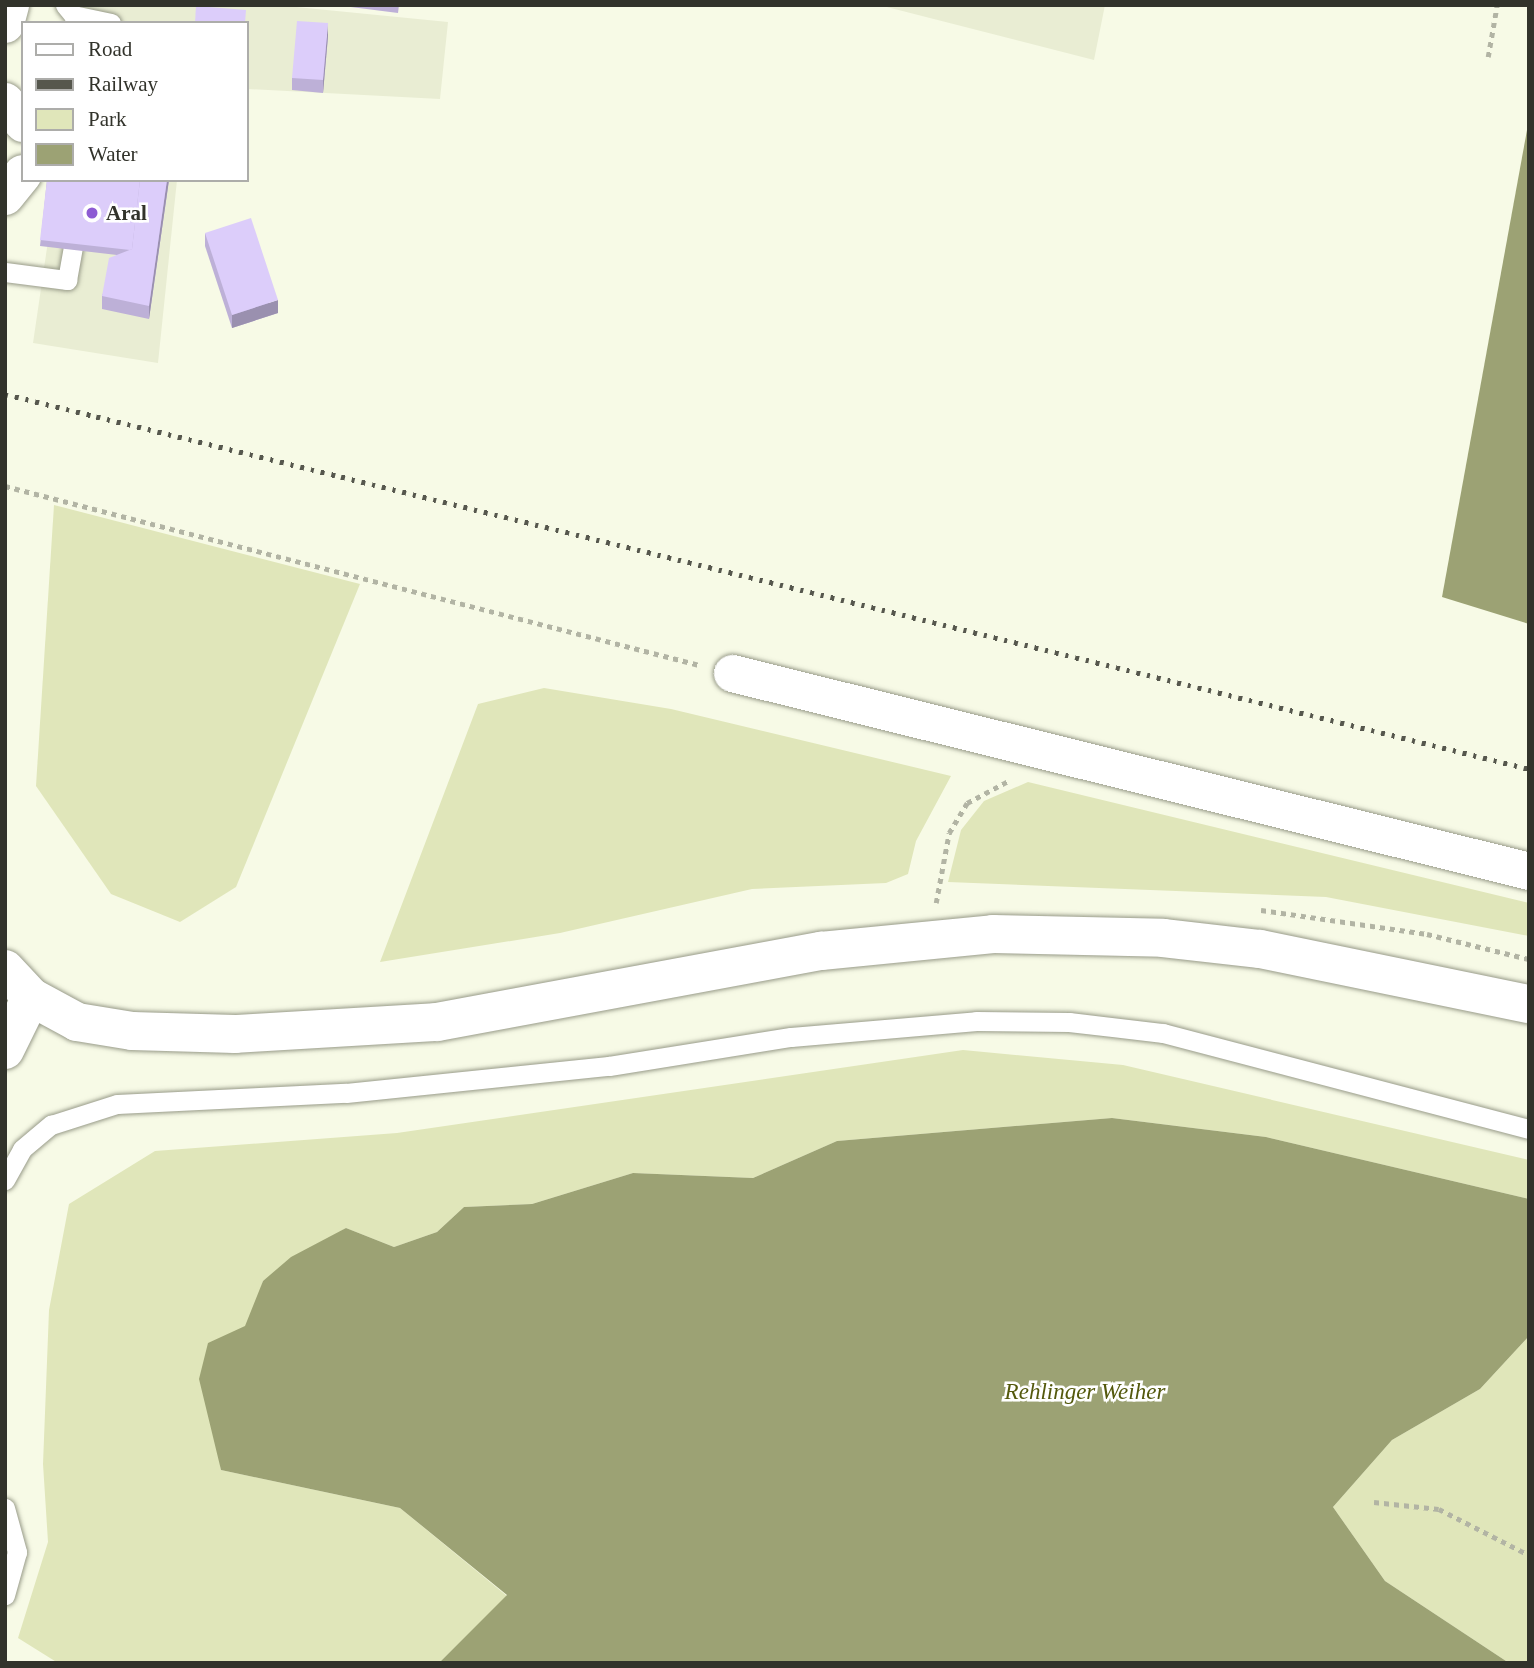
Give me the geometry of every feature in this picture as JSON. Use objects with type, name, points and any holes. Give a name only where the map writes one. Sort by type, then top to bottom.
[{"type":"main road","points":[[5,24],[9,5]]},
{"type":"main road","points":[[5,102],[21,120]]},
{"type":"main road","points":[[5,196],[21,176]]},
{"type":"main road","points":[[5,1050],[18,983],[77,1022],[132,1031],[235,1034],[437,1022],[821,951],[993,934],[1163,938],[1260,949],[1529,1004]]},
{"type":"street","points":[[732,673],[1529,871]]},
{"type":"lane","points":[[65,5],[73,15],[102,21]]},
{"type":"lane","points":[[5,272],[67,280],[85,182]]},
{"type":"lane","points":[[5,1180],[22,1149],[51,1125],[117,1104],[346,1093],[609,1066],[791,1037],[976,1021],[1069,1022],[1163,1033],[1529,1129]]},
{"type":"lane","points":[[5,1508],[17,1552],[5,1595]]},
{"type":"path","points":[[1488,57],[1497,5]]},
{"type":"path","points":[[5,485],[732,673]]},
{"type":"path","points":[[936,903],[948,832],[967,803],[1064,754]]},
{"type":"path","points":[[1374,1502],[1438,1509],[1529,1555]]},
{"type":"shaded area","points":[[84,5],[276,5],[448,22],[440,99],[248,89],[248,21],[81,21]]},
{"type":"shaded area","points":[[879,5],[1105,5],[1094,60]]},
{"type":"shaded area","points":[[57,182],[177,182],[158,363],[33,343]]},
{"type":"green space","points":[[54,505],[360,584],[236,887],[180,922],[111,894],[36,786]]},
{"type":"green space","points":[[544,688],[671,709],[951,776],[916,841],[908,874],[886,883],[752,889],[560,933],[380,962],[478,704]]},
{"type":"green space","points":[[1028,782],[1529,903],[1529,936],[1326,897],[948,882],[961,830],[984,801]]},
{"type":"green space","points":[[963,1050],[1123,1065],[1529,1160],[1529,1199],[1266,1137],[1112,1118],[837,1141],[753,1178],[633,1173],[532,1204],[464,1207],[437,1232],[394,1247],[346,1228],[263,1281],[215,1434],[221,1470],[400,1508],[507,1596],[439,1663],[58,1663],[18,1638],[48,1542],[43,1464],[49,1310],[69,1204],[155,1151],[397,1133]]},
{"type":"green space","points":[[1529,1336],[1529,1663],[1509,1663],[1385,1581],[1333,1507],[1392,1440],[1480,1389]]},
{"type":"water","points":[[1529,119],[1529,624],[1442,597]]},
{"type":"water","name":"Rehlinger Weiher","points":[[1112,1118],[1266,1137],[1529,1199],[1529,1336],[1480,1389],[1392,1440],[1333,1507],[1385,1581],[1509,1663],[439,1663],[507,1595],[400,1508],[221,1470],[199,1379],[208,1343],[245,1326],[263,1281],[291,1257],[346,1228],[394,1247],[437,1232],[464,1207],[532,1204],[633,1173],[753,1178],[837,1141]]},
{"type":"building","points":[[196,6],[246,10],[245,21],[195,21]]},
{"type":"building","points":[[297,21],[328,23],[323,80],[292,78]]},
{"type":"building","name":"Aral","points":[[47,182],[140,182],[132,249],[40,240]]},
{"type":"building","points":[[140,182],[167,182],[149,306],[102,296],[109,258],[132,249]]},
{"type":"building","points":[[251,218],[278,300],[232,315],[205,233]]},
{"type":"railway","points":[[5,394],[1529,769]]},
{"type":"place","name":"Aral","points":[[92,213]]}]
